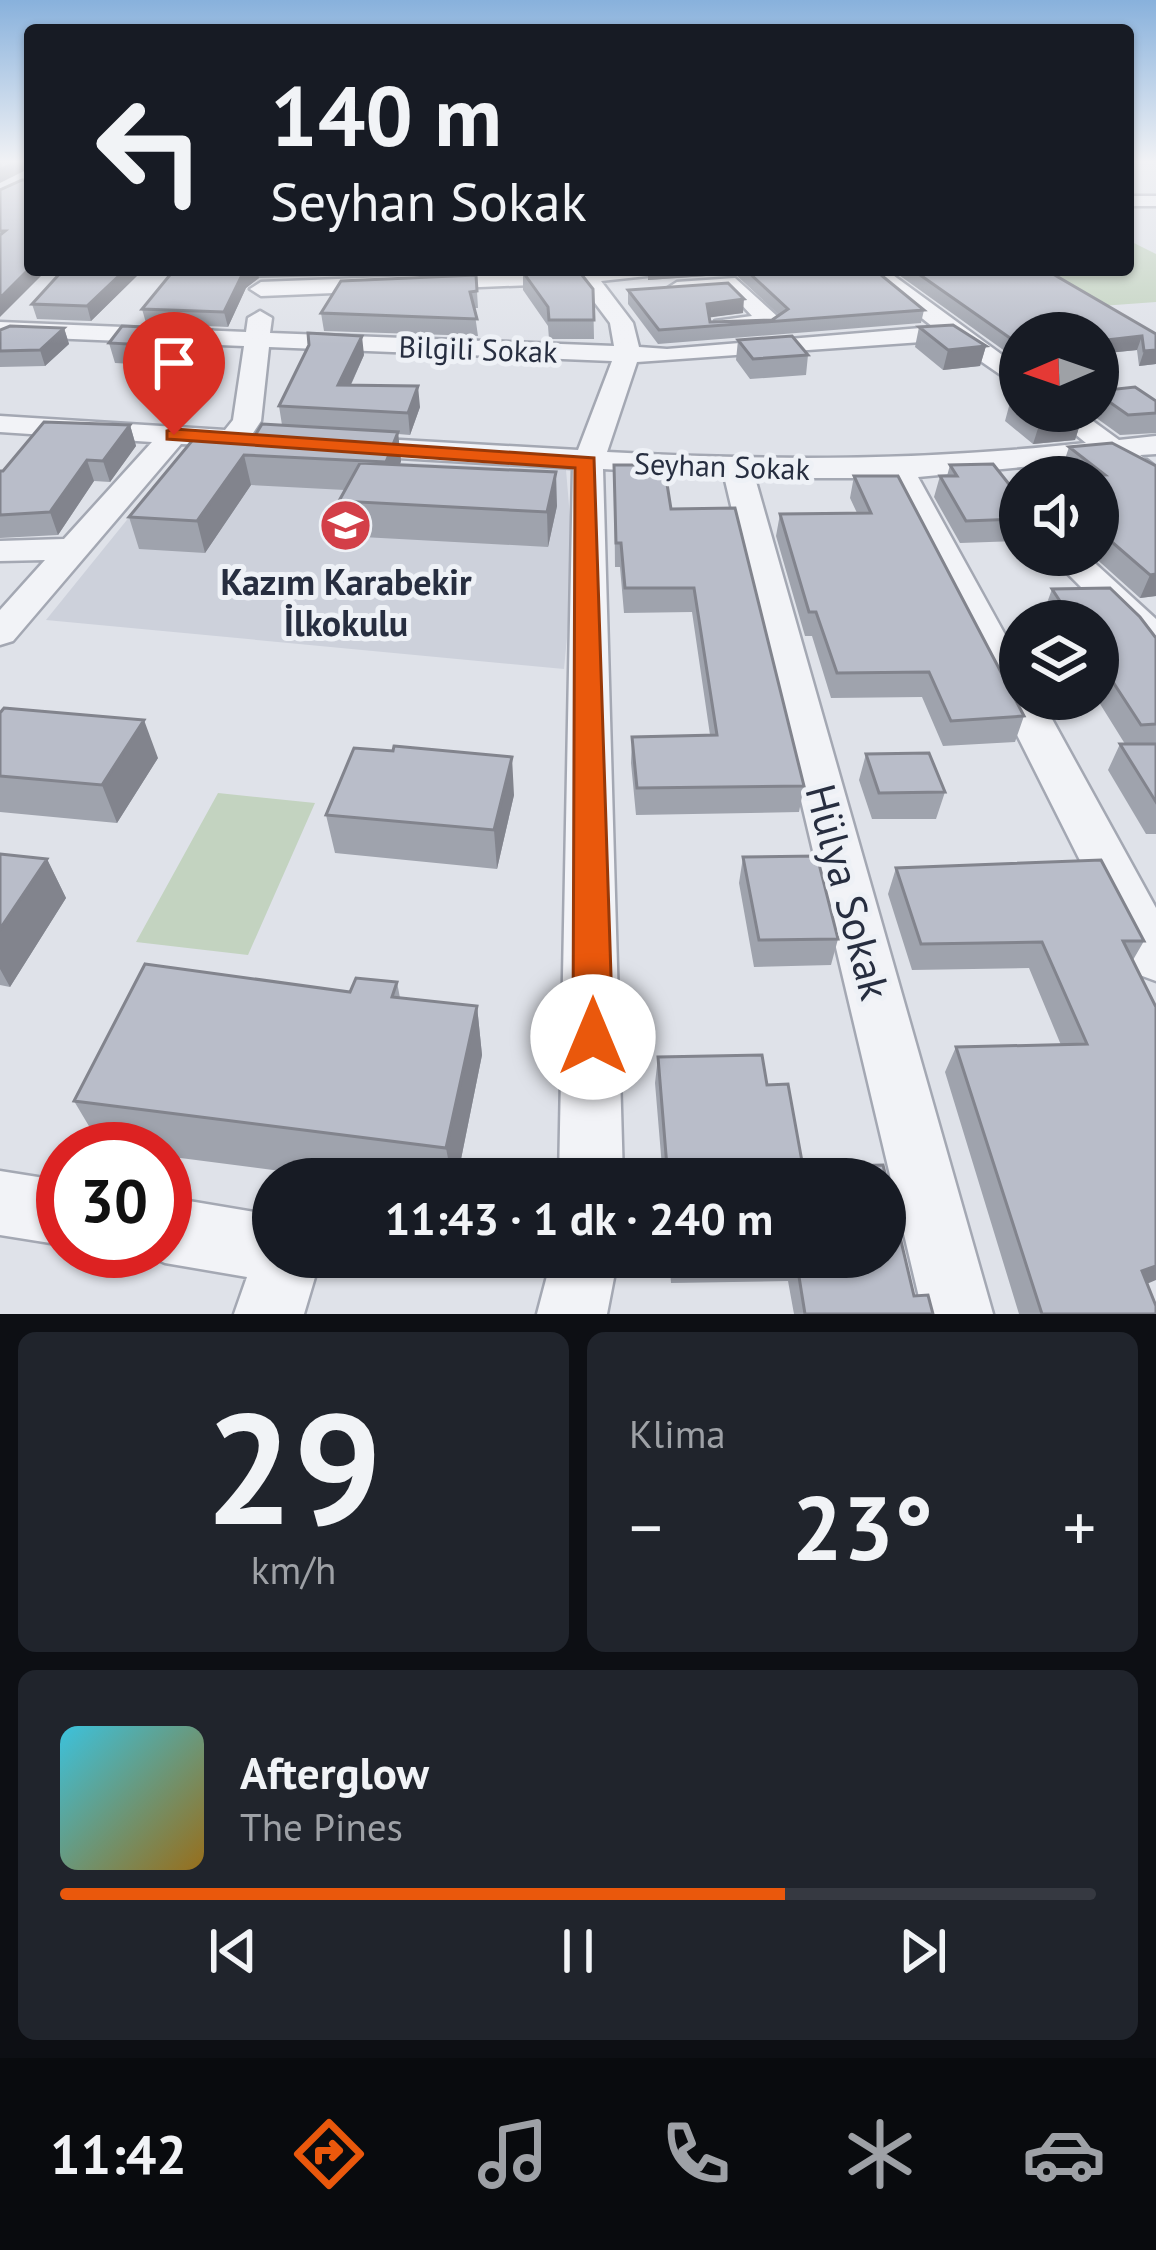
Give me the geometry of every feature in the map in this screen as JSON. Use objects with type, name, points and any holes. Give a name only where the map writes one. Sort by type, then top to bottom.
[{"type":"street","points":[[880,276],[999,364]]},
{"type":"street","points":[[232,439],[247,421],[260,343],[257,279],[735,284],[770,322],[678,329],[626,344]]},
{"type":"street","points":[[589,280],[626,344],[586,462],[591,1158]]},
{"type":"street","points":[[3,332],[37,300]]},
{"type":"street","name":"Bilgili Sokak","points":[[3,332],[260,343],[626,344],[956,332]]},
{"type":"street","points":[[0,424],[280,442]]},
{"type":"street","points":[[1090,432],[1156,482]]},
{"type":"street","points":[[0,633],[174,435]]},
{"type":"street","name":"Seyhan Sokak","points":[[327,445],[737,470],[899,470],[1156,445]]},
{"type":"street","points":[[992,464],[999,473]]},
{"type":"street","name":"Hülya Sokak","points":[[737,470],[958,1314]]},
{"type":"street","points":[[899,470],[1156,958]]},
{"type":"street","points":[[0,551],[73,549]]},
{"type":"street","points":[[1088,576],[1156,640]]},
{"type":"street","points":[[0,1203],[36,1209]]},
{"type":"street","points":[[192,1234],[252,1244]]},
{"type":"street","points":[[269,1314],[281,1278]]},
{"type":"street","points":[[572,1314],[580,1278]]},
{"type":"shaded area","name":"Kazım Karabekir İlkokulu","points":[[181,453],[566,470],[574,564],[564,669],[46,620]]},
{"type":"green space","points":[[1134,243],[1156,254],[1156,302],[1101,306],[1050,276],[1134,276]]},
{"type":"green space","points":[[218,793],[315,803],[248,955],[136,942]]},
{"type":"building","points":[[0,221],[24,221],[24,274],[0,298],[0,235],[5,231],[0,231]]},
{"type":"building","points":[[58,276],[119,276],[87,306],[32,304]]},
{"type":"building","points":[[169,276],[242,276],[224,312],[142,309]]},
{"type":"building","points":[[476,276],[477,291],[470,292],[477,319],[321,313],[341,281]]},
{"type":"building","points":[[526,276],[583,276],[593,289],[594,320],[549,320],[548,307]]},
{"type":"building","points":[[752,276],[882,276],[924,310],[659,330],[628,290],[728,283],[744,299],[707,304],[710,322],[772,320],[788,309]]},
{"type":"building","points":[[922,276],[1056,276],[1118,312],[999,312],[999,330]]},
{"type":"building","points":[[1119,312],[1156,334],[1156,350],[1144,351],[1142,336],[1119,339]]},
{"type":"building","points":[[953,325],[986,346],[948,350],[919,327]]},
{"type":"building","points":[[10,326],[64,328],[40,350],[0,351],[0,330]]},
{"type":"building","points":[[122,326],[211,330],[200,348],[109,343]]},
{"type":"building","points":[[308,333],[362,336],[338,385],[418,386],[408,413],[279,406],[309,345]]},
{"type":"building","points":[[792,336],[808,355],[753,359],[738,340]]},
{"type":"building","points":[[1135,387],[1156,401],[1156,413],[1128,415],[1119,409],[1119,389]]},
{"type":"building","points":[[44,422],[130,425],[103,461],[87,460],[50,512],[0,515],[0,471]]},
{"type":"building","points":[[262,424],[398,432],[386,462],[244,455],[197,521],[129,517],[196,436],[253,439]]},
{"type":"building","points":[[1112,443],[1156,466],[1156,574],[1150,575],[1119,548],[1119,456],[1081,456],[1069,447]]},
{"type":"building","points":[[360,463],[556,472],[547,512],[339,501]]},
{"type":"building","points":[[993,464],[999,472],[999,520],[966,521],[940,476],[957,476],[950,465]]},
{"type":"building","points":[[614,465],[664,465],[671,509],[735,508],[804,786],[637,788],[632,737],[717,735],[694,588],[625,588],[621,543],[616,543]]},
{"type":"building","points":[[854,476],[898,476],[999,668],[999,718],[951,721],[929,672],[837,673],[816,612],[809,612],[780,514],[871,513]]},
{"type":"building","points":[[1110,588],[1140,617],[1156,638],[1156,724],[1141,725],[1119,691],[1119,600],[1059,600],[1052,589]]},
{"type":"building","points":[[4,708],[144,720],[102,785],[0,776],[0,713]]},
{"type":"building","points":[[1120,744],[1156,744],[1156,802]]},
{"type":"building","points":[[394,746],[512,757],[494,830],[326,815],[354,748],[393,751]]},
{"type":"building","points":[[929,753],[945,792],[879,793],[866,754]]},
{"type":"building","points":[[0,854],[47,859],[0,929]]},
{"type":"building","points":[[817,856],[838,939],[759,940],[743,857]]},
{"type":"building","points":[[1101,860],[1144,941],[1123,941],[1156,1007],[1156,1266],[1142,1271],[1156,1314],[1042,1314],[956,1047],[1087,1044],[1042,942],[921,944],[896,868]]},
{"type":"building","points":[[145,964],[350,992],[356,978],[397,982],[392,997],[477,1006],[446,1148],[74,1101]]},
{"type":"building","points":[[762,1055],[767,1085],[788,1084],[801,1158],[666,1158],[658,1057]]},
{"type":"building","points":[[906,1262],[914,1296],[928,1295],[933,1314],[805,1314],[799,1278],[906,1278]]},
{"type":"place","name":"Kazım Karabekir İlkokulu","points":[[346,526]]},
{"type":"route","points":[[174,435],[586,462],[583,547],[593,1037]]}]
